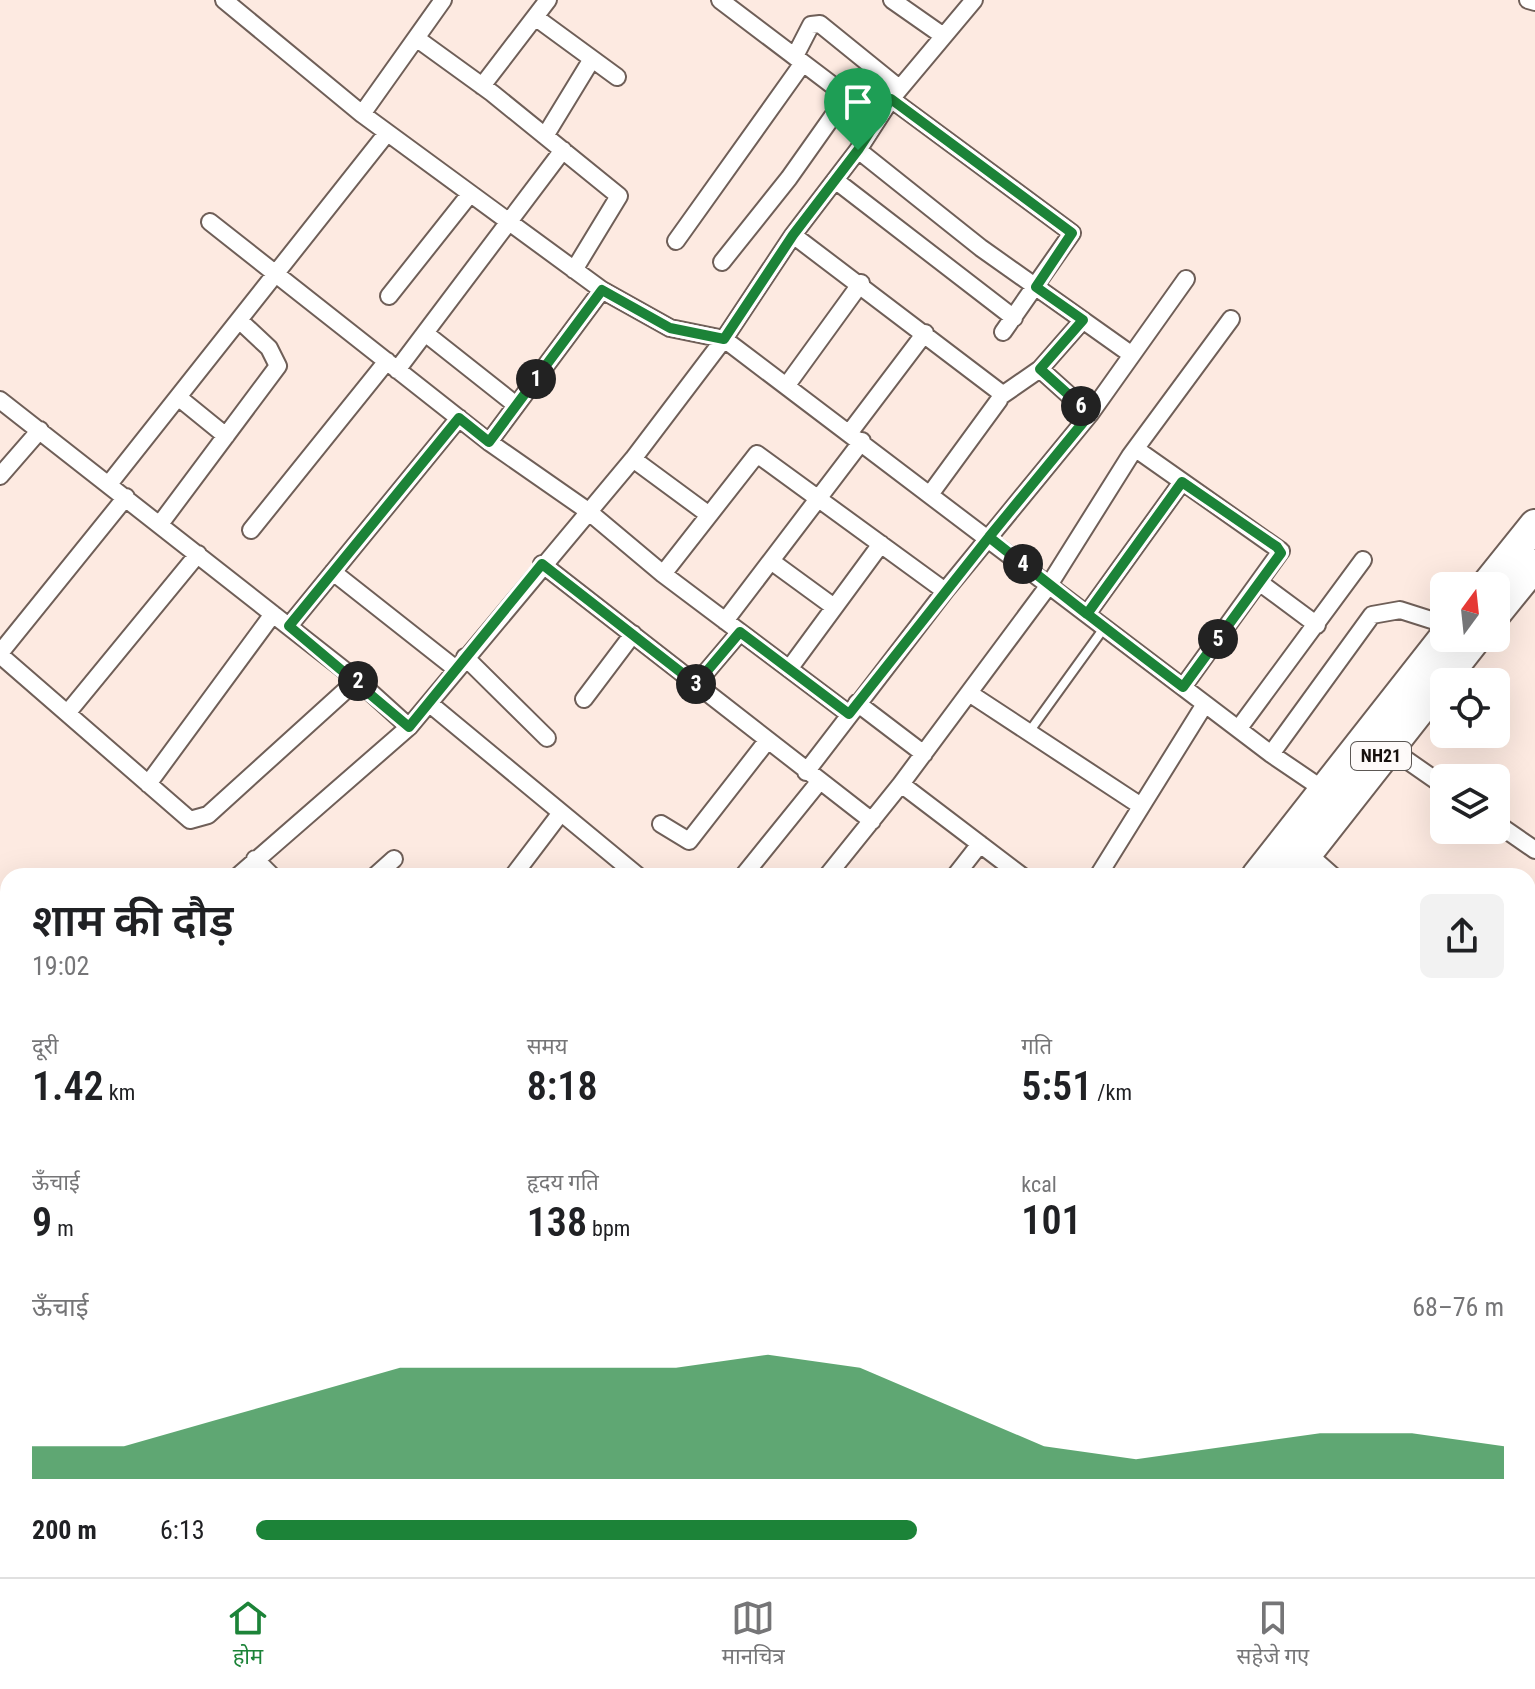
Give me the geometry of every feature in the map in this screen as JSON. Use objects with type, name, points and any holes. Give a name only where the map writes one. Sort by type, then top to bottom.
[{"type":"highway","points":[[1497,572],[1535,525]]},
{"type":"highway","points":[[1510,596],[1535,565]]},
{"type":"highway","name":"NH21","points":[[1263,868],[1433,652]]},
{"type":"highway","name":"NH21","points":[[1298,864],[1465,652]]},
{"type":"street","points":[[362,114],[443,0]]},
{"type":"street","points":[[482,86],[548,0]]},
{"type":"street","points":[[720,0],[877,119]]},
{"type":"street","points":[[892,0],[942,35]]},
{"type":"street","points":[[1528,0],[1535,2]]},
{"type":"street","points":[[246,868],[409,727],[430,704],[542,564],[633,459],[724,339],[793,235],[858,150],[895,93],[970,1]]},
{"type":"street","points":[[234,3],[362,114],[574,270],[602,290],[670,328],[724,339],[989,537],[1271,754],[1324,790]]},
{"type":"street","points":[[535,17],[617,77]]},
{"type":"street","points":[[676,241],[799,59],[811,25],[820,24],[895,93],[1072,233],[1003,332]]},
{"type":"street","points":[[416,38],[482,86],[619,196],[574,270]]},
{"type":"street","points":[[545,136],[592,59]]},
{"type":"street","points":[[722,262],[789,178],[847,96]]},
{"type":"street","points":[[109,484],[387,133]]},
{"type":"street","points":[[251,530],[392,366],[425,333],[511,223],[563,150]]},
{"type":"street","points":[[858,150],[981,248],[1132,355]]},
{"type":"street","points":[[835,180],[1014,318]]},
{"type":"street","points":[[389,296],[470,194]]},
{"type":"street","points":[[210,222],[489,442],[588,511],[663,574],[789,669],[924,754]]},
{"type":"street","points":[[793,235],[861,283],[1001,396]]},
{"type":"street","points":[[749,868],[812,777],[853,709],[1090,414],[1186,279]]},
{"type":"street","points":[[787,385],[861,283]]},
{"type":"street","points":[[489,442],[602,290]]},
{"type":"street","points":[[834,868],[924,754],[1049,585],[1136,449],[1231,319]]},
{"type":"street","points":[[160,524],[278,366],[277,357],[239,320]]},
{"type":"street","points":[[931,493],[1001,396],[1040,369],[1083,320]]},
{"type":"street","points":[[425,333],[516,405]]},
{"type":"street","points":[[725,621],[820,500],[856,437],[925,333]]},
{"type":"street","points":[[1040,369],[1090,414]]},
{"type":"street","points":[[178,397],[226,436]]},
{"type":"street","points":[[0,400],[357,680],[409,727]]},
{"type":"street","points":[[289,626],[459,418]]},
{"type":"street","points":[[0,476],[40,430]]},
{"type":"street","points":[[1136,449],[1281,551],[1183,687]]},
{"type":"street","points":[[663,574],[755,454],[945,591]]},
{"type":"street","points":[[633,459],[709,515]]},
{"type":"street","points":[[1087,614],[1182,482]]},
{"type":"street","points":[[126,497],[0,654],[69,711],[181,814],[198,820],[208,815],[357,680]]},
{"type":"street","points":[[789,669],[881,544]]},
{"type":"street","points":[[69,711],[198,554]]},
{"type":"street","points":[[1239,728],[1363,560]]},
{"type":"street","points":[[771,561],[834,607]]},
{"type":"street","points":[[542,564],[872,821]]},
{"type":"street","points":[[333,572],[461,663],[547,738]]},
{"type":"street","points":[[1259,582],[1317,625]]},
{"type":"street","points":[[1271,754],[1372,615],[1400,610],[1430,620]]},
{"type":"street","points":[[148,784],[273,614]]},
{"type":"street","points":[[696,684],[740,632]]},
{"type":"street","points":[[584,699],[633,634]]},
{"type":"street","points":[[969,693],[1141,806]]},
{"type":"street","points":[[430,704],[628,868]]},
{"type":"street","points":[[1103,868],[1205,704]]},
{"type":"street","points":[[661,824],[689,841],[767,741]]},
{"type":"street","points":[[1388,747],[1430,776]]},
{"type":"street","points":[[901,784],[1012,868]]},
{"type":"street","points":[[519,868],[560,814]]},
{"type":"street","points":[[1510,833],[1535,850]]},
{"type":"street","points":[[961,868],[980,844]]},
{"type":"street","points":[[255,859],[264,868]]},
{"type":"street","points":[[384,868],[394,859]]},
{"type":"lane","points":[[1029,732],[1105,627]]},
{"type":"route","points":[[858,150],[793,235],[724,339],[670,328],[602,290],[489,442],[459,418],[289,626],[357,680],[409,727],[542,564],[696,684],[740,632],[849,714],[989,537],[1087,614],[1182,482],[1281,551],[1280,557],[1183,687],[1105,627],[1087,614],[1049,585],[989,537],[1090,414],[1040,369],[1083,320],[1036,287],[1072,233],[891,99],[858,150]]}]
